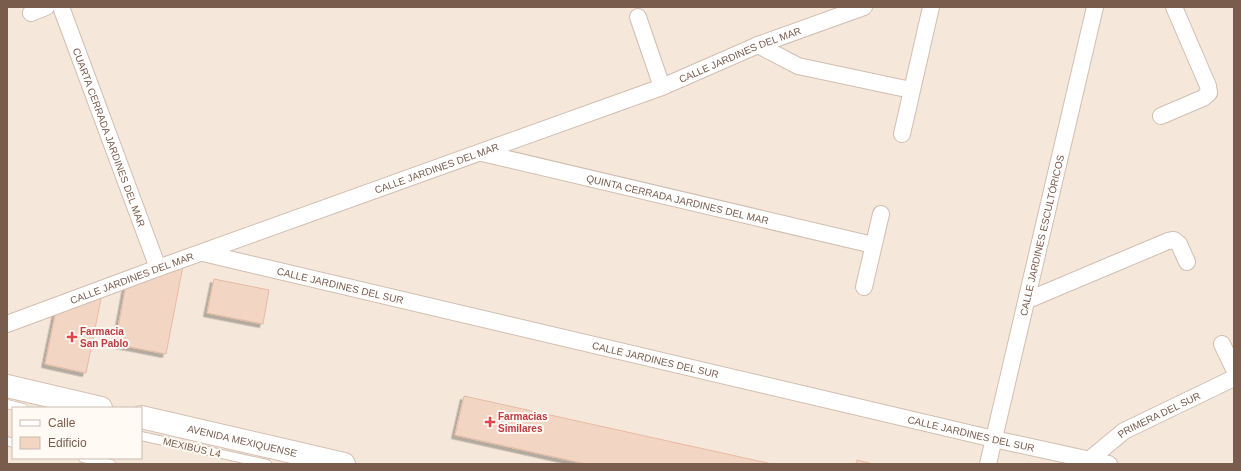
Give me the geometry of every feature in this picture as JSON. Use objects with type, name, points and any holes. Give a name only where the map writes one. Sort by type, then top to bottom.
[{"type":"main road","points":[[7,386],[96,407]]},
{"type":"main road","name":"AVENIDA MEXIQUENSE","points":[[142,417],[344,464]]},
{"type":"street","points":[[31,13],[46,7]]},
{"type":"street","name":"CUARTA CERRADA JARDINES DEL MAR","points":[[61,7],[158,268]]},
{"type":"street","name":"CALLE JARDINES DEL MAR","points":[[7,324],[158,268],[482,153],[662,87],[758,45],[864,7]]},
{"type":"street","points":[[902,134],[931,7]]},
{"type":"street","name":"CALLE JARDINES ESCULTÓRICOS","points":[[988,464],[1028,300],[1095,7]]},
{"type":"street","points":[[1161,116],[1203,98],[1209,93],[1208,86],[1174,7]]},
{"type":"street","points":[[638,17],[662,87]]},
{"type":"street","points":[[758,45],[798,66],[911,90]]},
{"type":"street","name":"QUINTA CERRADA JARDINES DEL MAR","points":[[482,153],[873,246]]},
{"type":"street","points":[[864,287],[881,214]]},
{"type":"street","points":[[1028,300],[1168,241],[1174,240],[1179,244],[1187,262]]},
{"type":"street","name":"CALLE JARDINES DEL SUR","points":[[203,253],[994,439],[1109,464]]},
{"type":"street","points":[[1222,344],[1234,369]]},
{"type":"street","name":"PRIMERA DEL SUR","points":[[1089,460],[1124,430],[1234,378]]},
{"type":"lane","points":[[7,404],[19,407]]},
{"type":"lane","name":"MEXIBÚS L4","points":[[142,436],[267,464]]},
{"type":"lane","points":[[88,459],[111,464]]},
{"type":"shaded area","points":[[7,7],[1234,7],[1234,464],[7,464]]},
{"type":"building","points":[[183,266],[166,354],[115,344],[126,285]]},
{"type":"building","points":[[214,279],[269,290],[263,324],[207,313]]},
{"type":"building","name":"Farmacia San Pablo","points":[[102,294],[86,373],[45,364],[56,311]]},
{"type":"building","points":[[464,396],[772,464],[586,464],[455,435]]},
{"type":"building","points":[[857,460],[873,464],[856,464]]},
{"type":"place","name":"Farmacia San Pablo","points":[[72,337]]},
{"type":"place","name":"Farmacias Similares","points":[[490,422]]}]
